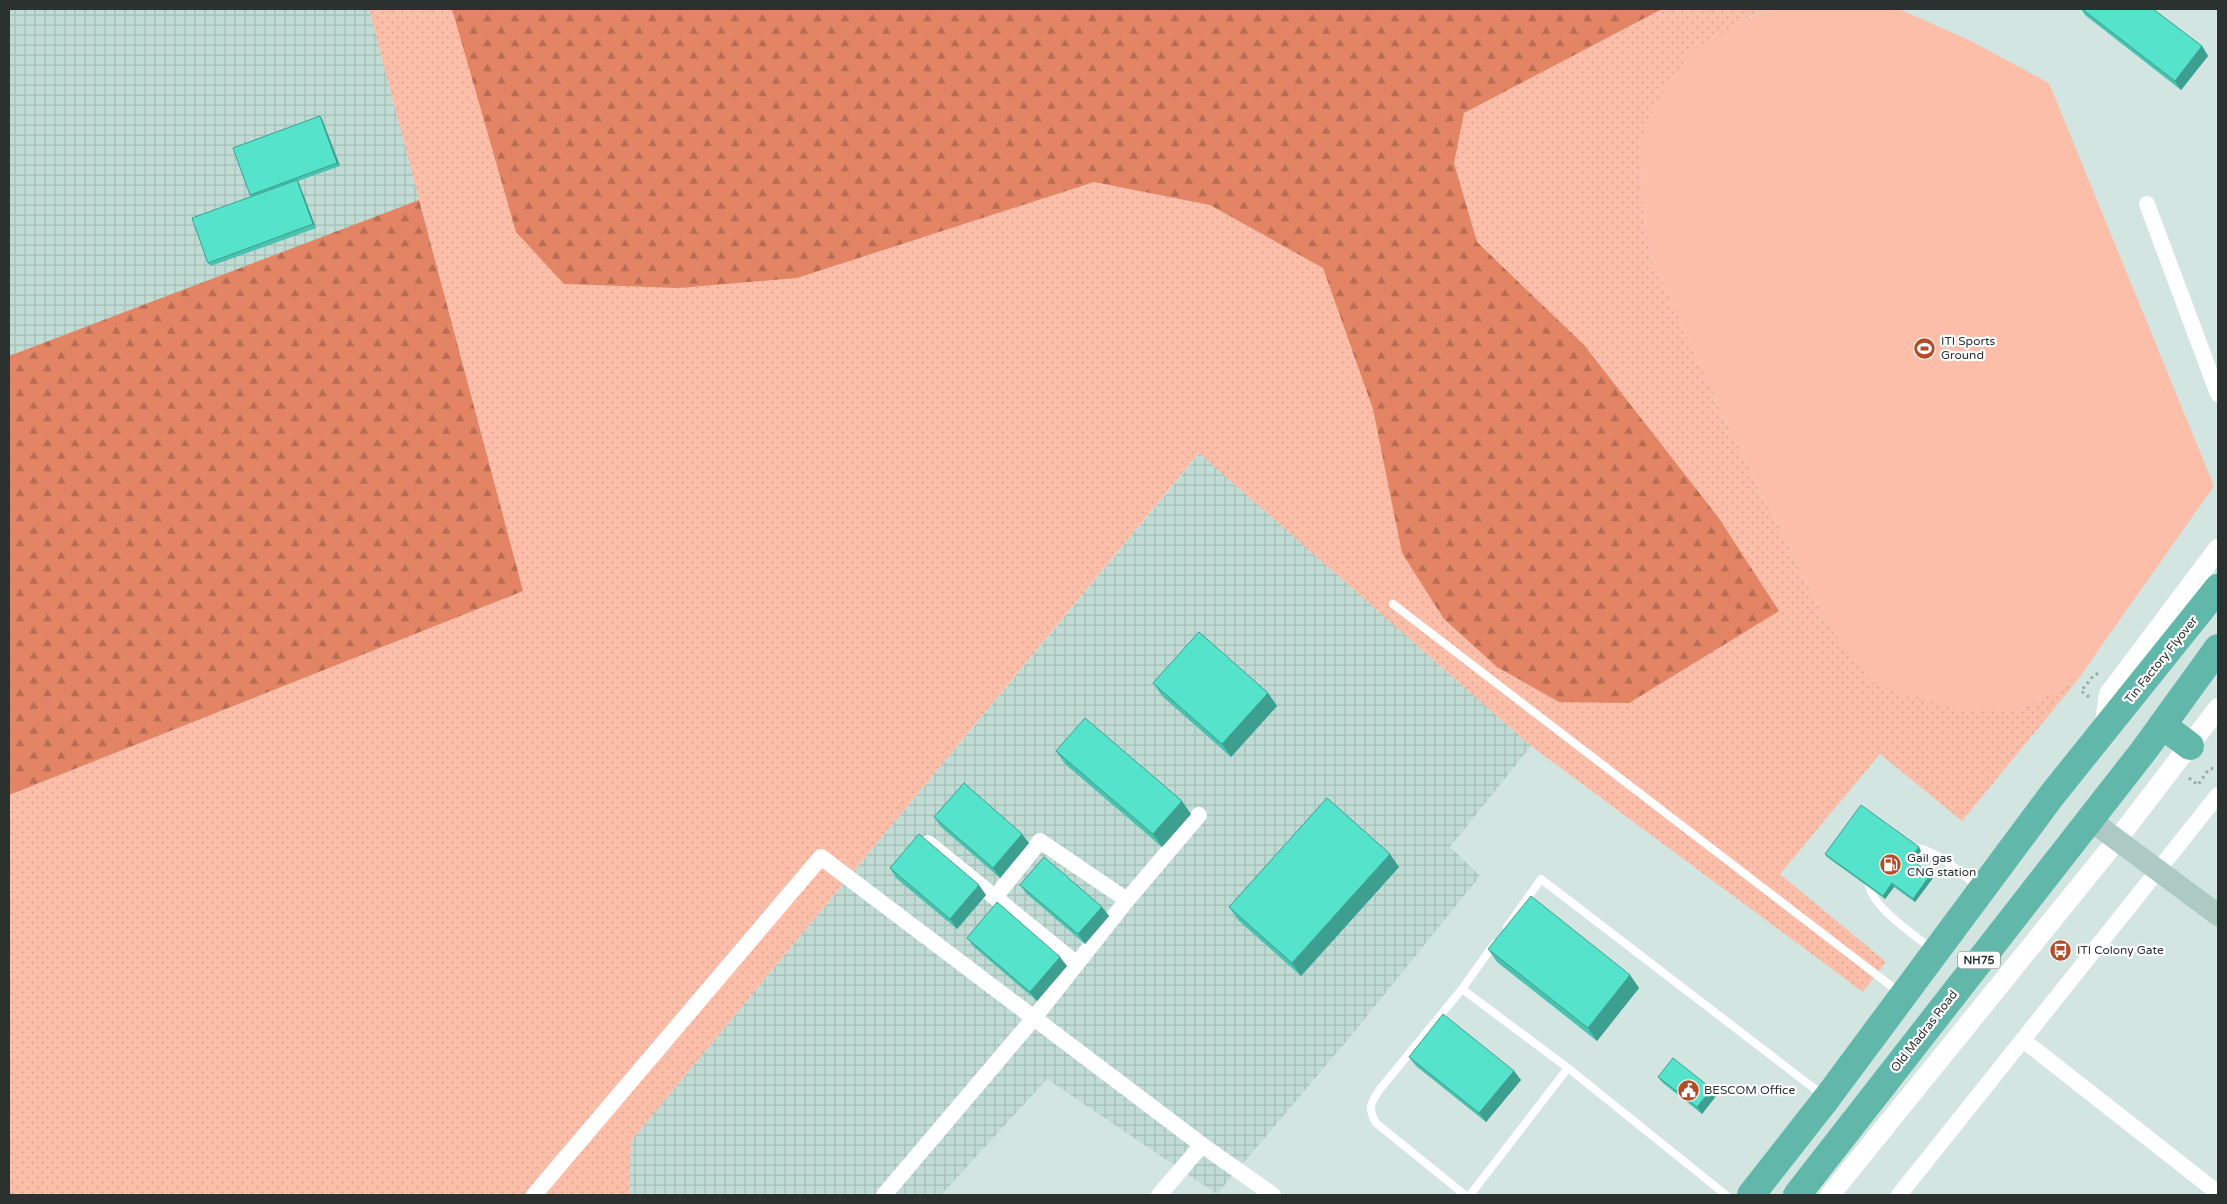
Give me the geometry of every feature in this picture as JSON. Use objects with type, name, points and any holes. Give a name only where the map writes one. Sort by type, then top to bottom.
[{"type":"highway","name":"Tin Factory Flyover","points":[[2104,732],[2218,588]]},
{"type":"highway","name":"NH75","points":[[2162,725],[2218,648]]},
{"type":"highway","points":[[2162,725],[2190,746]]},
{"type":"highway","name":"Old Madras Road","points":[[1797,1195],[2162,725]]},
{"type":"highway","name":"NH75","points":[[1751,1195],[1827,1098],[1981,890],[2104,732]]},
{"type":"main road","points":[[2089,819],[2218,915]]},
{"type":"street","points":[[2147,204],[2218,394]]},
{"type":"street","points":[[2104,732],[2110,694],[2218,549]]},
{"type":"street","points":[[1830,1195],[2118,840],[2218,708]]},
{"type":"street","points":[[1908,1192],[2022,1040],[2218,795]]},
{"type":"street","points":[[884,1195],[1034,1018],[1127,900],[1199,815]]},
{"type":"street","points":[[926,841],[996,896],[1076,964]]},
{"type":"street","points":[[996,896],[1040,841],[1127,900]]},
{"type":"street","points":[[534,1195],[821,857],[1202,1145],[1273,1195]]},
{"type":"street","points":[[2022,1040],[2218,1193]]},
{"type":"street","points":[[1159,1195],[1202,1145]]},
{"type":"lane","points":[[1393,604],[1903,995]]},
{"type":"lane","points":[[1898,846],[1919,848],[1939,856],[1981,890]]},
{"type":"lane","points":[[1870,876],[1869,884],[1876,904],[1935,952]]},
{"type":"lane","points":[[1465,1195],[1376,1123],[1369,1110],[1380,1089],[1462,989],[1541,879],[1827,1098]]},
{"type":"lane","points":[[1462,989],[1568,1068],[1726,1195]]},
{"type":"lane","points":[[1470,1195],[1568,1068]]},
{"type":"path","points":[[2081,691],[2094,675]]},
{"type":"path","points":[[2198,785],[2209,769],[2218,768]]},
{"type":"shaded area","points":[[9,9],[369,9],[523,591],[9,795]]},
{"type":"shaded area","points":[[369,9],[1765,9],[1746,19],[1639,144],[1641,188],[1650,256],[1735,440],[1829,626],[2019,709],[2076,682],[1962,821],[1880,754],[1780,874],[1886,962],[1863,992],[1531,746],[1199,453],[631,1141],[629,1195],[9,1195],[9,795],[522,591]]},
{"type":"shaded area","name":"ITI Sports Ground","points":[[1765,9],[1899,9],[1971,41],[2049,83],[2214,486],[2076,682],[2019,709],[1964,712],[1872,683],[1829,626],[1735,440],[1650,256],[1641,188],[1639,144],[1659,98],[1692,50]]},
{"type":"shaded area","points":[[1200,453],[1531,746],[1450,847],[1480,876],[1350,1037],[1217,1194],[1047,1079],[941,1195],[629,1195],[631,1141]]},
{"type":"green space","points":[[452,9],[1662,9],[1464,113],[1454,163],[1477,242],[1584,345],[1718,517],[1779,611],[1629,703],[1559,702],[1497,667],[1444,619],[1402,553],[1373,409],[1323,268],[1210,205],[1094,182],[797,278],[679,288],[564,284],[516,232]]},
{"type":"green space","points":[[419,200],[523,591],[9,795],[9,356]]},
{"type":"building","points":[[2082,9],[2153,9],[2202,46],[2175,81]]},
{"type":"building","points":[[320,116],[337,163],[250,195],[233,148]]},
{"type":"building","points":[[297,180],[313,224],[208,263],[192,218]]},
{"type":"building","points":[[1199,632],[1268,693],[1222,744],[1153,683]]},
{"type":"building","points":[[1085,718],[1182,801],[1153,834],[1056,751]]},
{"type":"building","points":[[964,783],[1022,834],[993,868],[934,817]]},
{"type":"building","points":[[1327,798],[1390,854],[1292,963],[1229,907]]},
{"type":"building","points":[[1861,805],[1919,847],[1910,859],[1931,874],[1913,899],[1892,883],[1883,896],[1825,854]]},
{"type":"building","points":[[919,834],[979,885],[950,919],[890,868]]},
{"type":"building","points":[[1044,857],[1102,907],[1078,934],[1020,885]]},
{"type":"building","points":[[1531,896],[1630,975],[1588,1028],[1488,949]]},
{"type":"building","points":[[997,902],[1060,957],[1030,992],[967,938]]},
{"type":"building","points":[[1443,1014],[1514,1071],[1479,1113],[1409,1057]]},
{"type":"building","points":[[1673,1058],[1712,1089],[1697,1107],[1658,1077]]},
{"type":"place","name":"ITI Sports Ground","points":[[1925,348]]},
{"type":"place","name":"Gail gas CNG station","points":[[1891,865]]},
{"type":"place","name":"ITI Colony Gate","points":[[2061,950]]},
{"type":"place","name":"BESCOM Office","points":[[1688,1090]]}]
